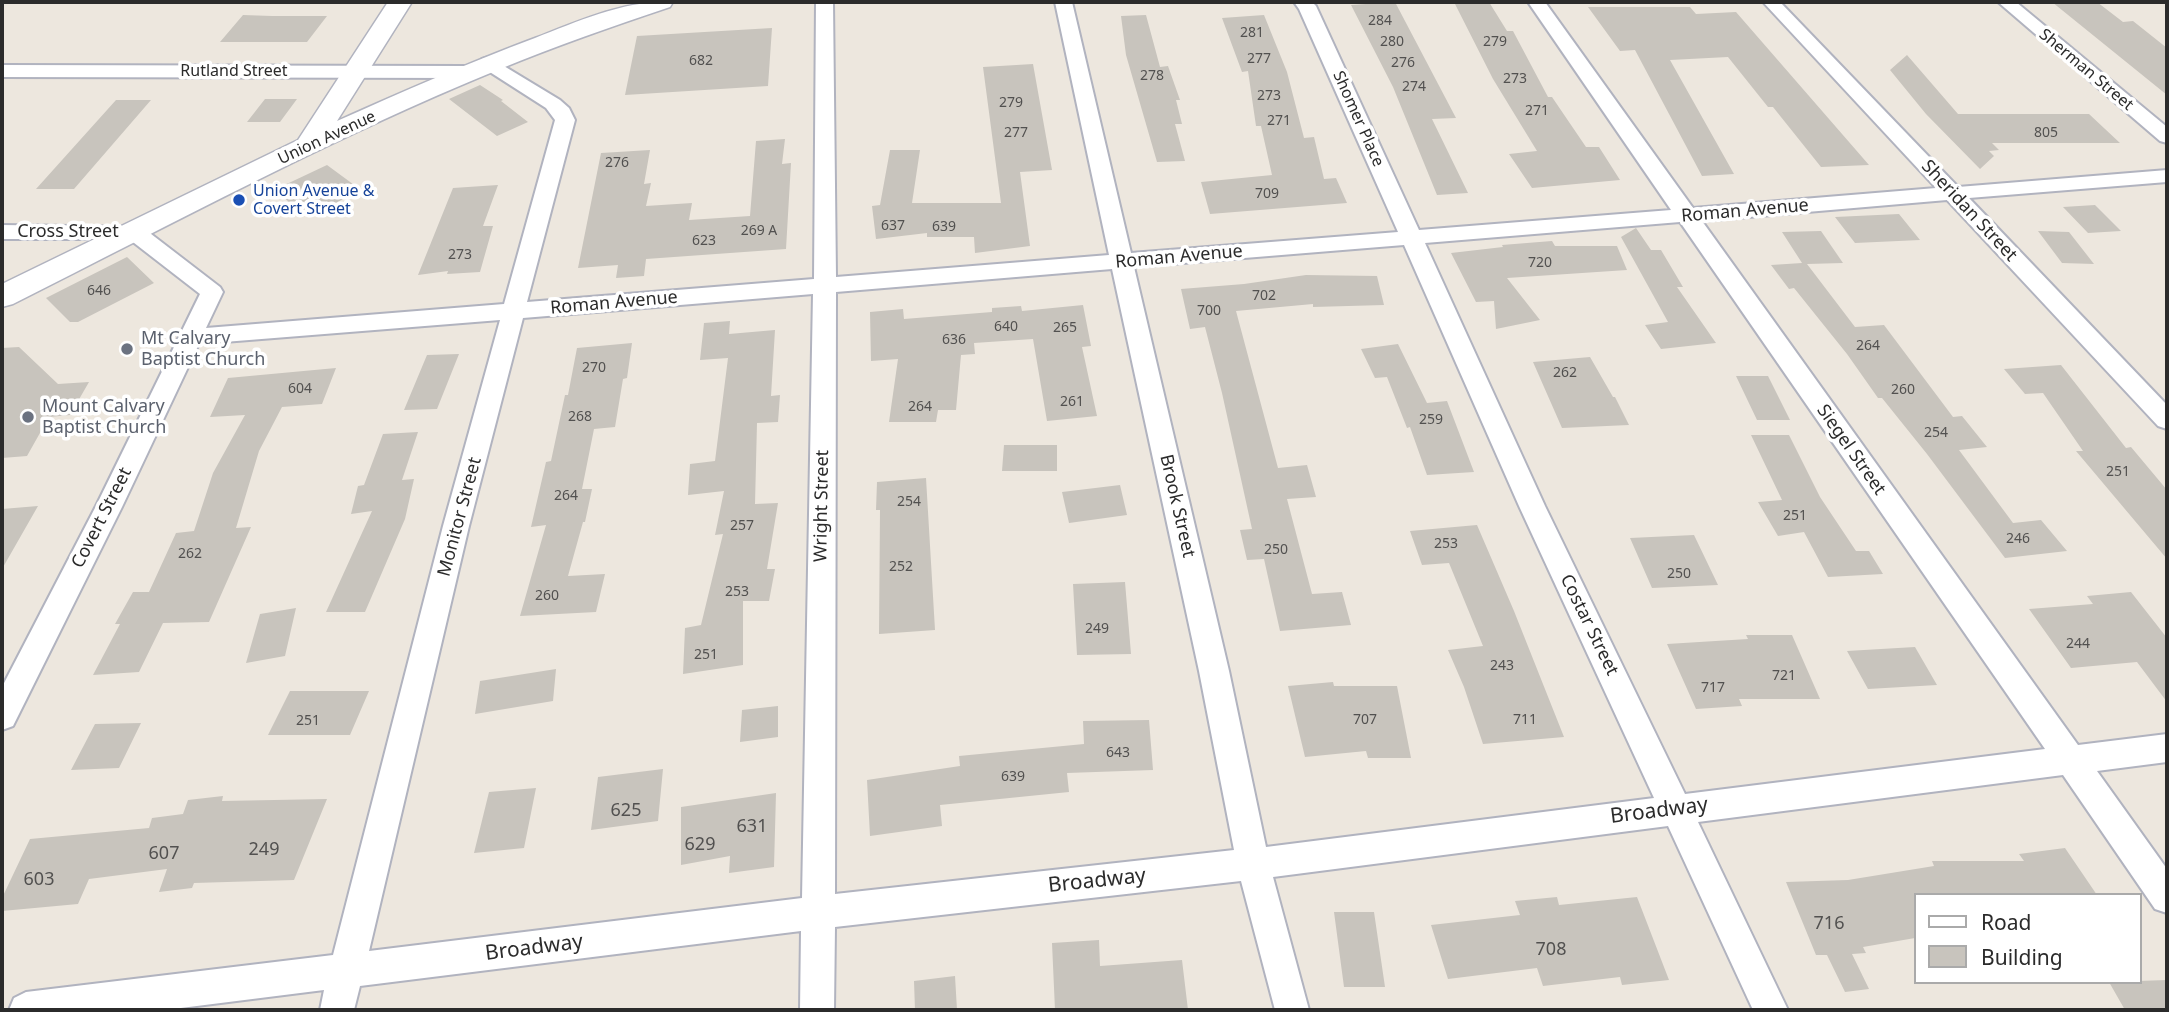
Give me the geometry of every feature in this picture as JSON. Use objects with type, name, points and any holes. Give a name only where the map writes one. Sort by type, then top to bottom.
[{"type":"main road","points":[[308,146],[400,2]]},
{"type":"main road","name":"Union Avenue","points":[[2,297],[308,146],[477,68],[587,25],[661,2]]},
{"type":"street","name":"Wright Street","points":[[817,1010],[825,286],[824,2]]},
{"type":"street","name":"Brook Street","points":[[1063,2],[1214,671],[1253,864],[1292,1010]]},
{"type":"street","name":"Shomer Place","points":[[1302,2],[1307,6],[1411,237]]},
{"type":"street","name":"Siegel Street","points":[[1536,2],[2167,897]]},
{"type":"street","name":"Sheridan Street","points":[[1771,2],[2167,420]]},
{"type":"street","name":"Sherman Street","points":[[2006,2],[2167,138]]},
{"type":"street","name":"Rutland Street","points":[[2,71],[477,68]]},
{"type":"street","name":"Monitor Street","points":[[337,1010],[456,526],[565,120],[553,104],[477,68]]},
{"type":"street","name":"Roman Avenue","points":[[191,337],[2167,176]]},
{"type":"street","name":"Cross Street","points":[[2,232],[134,232]]},
{"type":"street","name":"Covert Street","points":[[2,717],[109,507],[212,292],[134,232]]},
{"type":"street","name":"Costar Street","points":[[1411,237],[1532,506],[1771,1010]]},
{"type":"street","name":"Broadway","points":[[26,1010],[819,912],[1253,864],[1677,808],[2167,748]]},
{"type":"building","points":[[1395,2],[1456,118],[1432,119],[1468,193],[1437,195],[1393,87],[1351,5]]},
{"type":"building","points":[[1489,2],[1507,31],[1513,31],[1548,97],[1552,97],[1586,147],[1599,147],[1620,180],[1532,188],[1509,154],[1537,151],[1493,79],[1455,4]]},
{"type":"building","points":[[2052,2],[2097,2],[2123,22],[2133,21],[2167,48],[2167,95]]},
{"type":"building","points":[[1588,7],[1690,7],[1696,14],[1736,12],[1869,165],[1821,167],[1728,57],[1670,60],[1734,174],[1702,176],[1635,50],[1620,51]]},
{"type":"building","points":[[243,15],[327,16],[307,42],[220,42]]},
{"type":"building","points":[[1146,15],[1160,67],[1168,66],[1180,100],[1176,100],[1182,124],[1175,124],[1185,161],[1157,162],[1126,55],[1121,16]]},
{"type":"building","points":[[1264,15],[1287,72],[1304,138],[1314,137],[1324,179],[1336,178],[1347,203],[1210,214],[1201,182],[1272,175],[1261,126],[1256,126],[1248,71],[1242,72],[1222,18]]},
{"type":"building","points":[[772,28],[768,86],[625,95],[637,36]]},
{"type":"building","points":[[1907,55],[1958,114],[2089,114],[2120,143],[1992,143],[1999,150],[1989,151],[1994,156],[1980,169],[1926,114],[1890,70]]},
{"type":"building","points":[[1033,64],[1052,170],[1020,172],[1030,246],[975,253],[974,237],[927,237],[927,233],[876,239],[872,206],[880,205],[890,150],[920,150],[912,203],[1001,203],[983,67]]},
{"type":"building","points":[[480,85],[503,100],[501,101],[528,122],[497,136],[449,99]]},
{"type":"building","points":[[265,99],[297,99],[280,122],[247,122]]},
{"type":"building","points":[[116,100],[151,100],[74,189],[36,189]]},
{"type":"building","points":[[785,139],[782,164],[791,163],[786,249],[646,259],[644,276],[616,278],[618,265],[578,268],[601,153],[650,150],[644,184],[651,183],[646,206],[692,203],[689,220],[750,216],[756,141]]},
{"type":"building","points":[[327,165],[361,190],[308,217],[274,190]]},
{"type":"building","points":[[498,185],[483,226],[493,226],[480,272],[447,274],[448,271],[418,275],[453,188]]},
{"type":"building","points":[[2095,205],[2121,231],[2088,233],[2063,207]]},
{"type":"building","points":[[1899,214],[1920,240],[1855,243],[1835,217]]},
{"type":"building","points":[[1636,228],[1651,250],[1661,250],[1683,287],[1677,287],[1716,343],[1661,349],[1645,325],[1668,322],[1621,237]]},
{"type":"building","points":[[1821,231],[1843,263],[1807,264],[1855,327],[1884,325],[1953,417],[1962,416],[1987,447],[1959,450],[2013,523],[2041,520],[2067,551],[2005,558],[1927,454],[1882,398],[1878,398],[1847,354],[1794,288],[1789,289],[1771,265],[1802,263],[1782,232]]},
{"type":"building","points":[[2038,231],[2069,232],[2094,264],[2062,263]]},
{"type":"building","points":[[1552,241],[1555,246],[1617,246],[1627,270],[1507,278],[1540,320],[1496,329],[1494,301],[1476,302],[1451,253]]},
{"type":"building","points":[[127,257],[154,283],[78,322],[70,322],[46,298]]},
{"type":"building","points":[[1306,275],[1377,276],[1384,305],[1313,307],[1313,304],[1236,311],[1278,468],[1307,465],[1316,497],[1287,499],[1312,594],[1342,592],[1351,625],[1280,631],[1264,559],[1247,560],[1240,530],[1252,529],[1205,327],[1190,329],[1181,289]]},
{"type":"building","points":[[1083,305],[1091,346],[1082,347],[1097,416],[1047,421],[1033,339],[974,343],[975,354],[961,355],[956,410],[938,410],[936,422],[889,422],[898,359],[871,361],[870,312],[903,309],[904,319],[992,312],[992,308],[1021,306],[1022,311]]},
{"type":"building","points":[[730,321],[729,334],[775,330],[771,396],[780,395],[778,422],[757,423],[755,504],[778,503],[767,569],[775,569],[769,601],[743,601],[743,665],[683,674],[685,628],[701,625],[723,534],[715,535],[724,491],[688,495],[690,464],[715,461],[728,358],[700,360],[704,323]]},
{"type":"building","points":[[632,343],[615,427],[594,429],[582,489],[592,489],[568,576],[605,574],[596,612],[520,616],[546,525],[531,527],[546,462],[551,461],[565,395],[568,395],[577,348]]},
{"type":"building","points":[[1398,344],[1427,403],[1447,401],[1474,472],[1427,475],[1410,427],[1407,428],[1387,377],[1375,378],[1361,349]]},
{"type":"building","points":[[19,347],[58,384],[89,382],[70,415],[49,417],[27,456],[2,458],[2,348]]},
{"type":"building","points":[[459,354],[437,409],[404,410],[427,355]]},
{"type":"building","points":[[1590,357],[1629,425],[1562,428],[1533,362]]},
{"type":"building","points":[[2061,365],[2126,448],[2131,447],[2167,490],[2167,559],[2076,451],[2083,451],[2043,393],[2025,394],[2004,369]]},
{"type":"building","points":[[336,368],[322,404],[282,407],[259,451],[236,528],[251,527],[209,622],[163,623],[139,672],[93,675],[120,624],[115,624],[133,592],[149,592],[176,533],[194,531],[213,473],[245,415],[210,417],[228,378]]},
{"type":"building","points":[[1736,376],[1768,376],[1790,420],[1757,420]]},
{"type":"building","points":[[418,432],[402,480],[414,479],[405,519],[365,612],[326,612],[372,511],[351,514],[358,486],[364,485],[383,434]]},
{"type":"building","points":[[1751,435],[1789,435],[1820,497],[1856,551],[1869,551],[1883,574],[1828,577],[1804,532],[1778,536],[1758,502],[1782,500]]},
{"type":"building","points":[[1004,445],[1057,445],[1057,471],[1002,471]]},
{"type":"building","points":[[926,478],[935,630],[879,634],[880,510],[876,510],[877,482]]},
{"type":"building","points":[[1120,485],[1127,515],[1069,523],[1062,492]]},
{"type":"building","points":[[38,506],[2,569],[2,509]]},
{"type":"building","points":[[1477,525],[1564,737],[1483,744],[1448,650],[1483,646],[1449,563],[1422,565],[1410,531]]},
{"type":"building","points":[[1694,535],[1718,585],[1652,588],[1630,538]]},
{"type":"building","points":[[1125,582],[1131,654],[1077,655],[1073,584]]},
{"type":"building","points":[[2131,592],[2167,638],[2167,702],[2137,662],[2071,668],[2029,609],[2093,604],[2087,596]]},
{"type":"building","points":[[296,608],[285,656],[246,663],[260,614]]},
{"type":"building","points":[[1746,635],[1792,635],[1820,699],[1739,699],[1742,706],[1696,709],[1667,644],[1748,639]]},
{"type":"building","points":[[1915,647],[1937,685],[1868,689],[1847,651]]},
{"type":"building","points":[[556,669],[553,701],[475,714],[480,681]]},
{"type":"building","points":[[1333,682],[1334,686],[1397,686],[1411,758],[1368,758],[1366,751],[1305,757],[1288,686]]},
{"type":"building","points":[[290,691],[369,691],[350,735],[268,735]]},
{"type":"building","points":[[778,706],[778,737],[740,742],[742,710]]},
{"type":"building","points":[[1149,720],[1153,770],[1067,773],[1069,792],[940,805],[942,826],[870,836],[867,780],[960,766],[959,756],[1084,744],[1083,721]]},
{"type":"building","points":[[141,723],[119,768],[71,770],[95,724]]},
{"type":"building","points":[[663,769],[658,821],[591,830],[598,777]]},
{"type":"building","points":[[536,788],[524,848],[474,853],[489,792]]},
{"type":"building","points":[[776,793],[774,867],[729,873],[730,856],[681,865],[681,807]]},
{"type":"building","points":[[223,796],[222,801],[327,799],[294,880],[194,883],[192,888],[159,892],[167,869],[89,879],[78,904],[2,911],[2,898],[30,839],[149,828],[152,818],[183,814],[188,800]]},
{"type":"building","points":[[2065,848],[2096,893],[1913,893],[1913,938],[1863,947],[1866,953],[1852,954],[1869,989],[1845,992],[1827,955],[1816,955],[1786,882],[1848,880],[1934,866],[1932,861],[2024,861],[2019,854]]},
{"type":"building","points":[[1557,897],[1559,905],[1637,897],[1669,980],[1622,985],[1620,977],[1543,986],[1537,968],[1448,979],[1431,925],[1520,915],[1515,901]]},
{"type":"building","points":[[1334,912],[1374,912],[1385,987],[1344,987]]},
{"type":"building","points":[[1099,940],[1100,966],[1182,960],[1188,1010],[1055,1010],[1052,943]]},
{"type":"building","points":[[955,976],[957,1010],[915,1010],[914,981]]},
{"type":"building","points":[[2167,980],[2167,1010],[2125,1010],[2110,984],[2141,984],[2141,981]]},
{"type":"place","name":"Union Avenue & Covert Street","points":[[239,200]]},
{"type":"place","name":"Mt Calvary Baptist Church","points":[[127,349]]},
{"type":"place","name":"Mount Calvary Baptist Church","points":[[28,417]]}]
